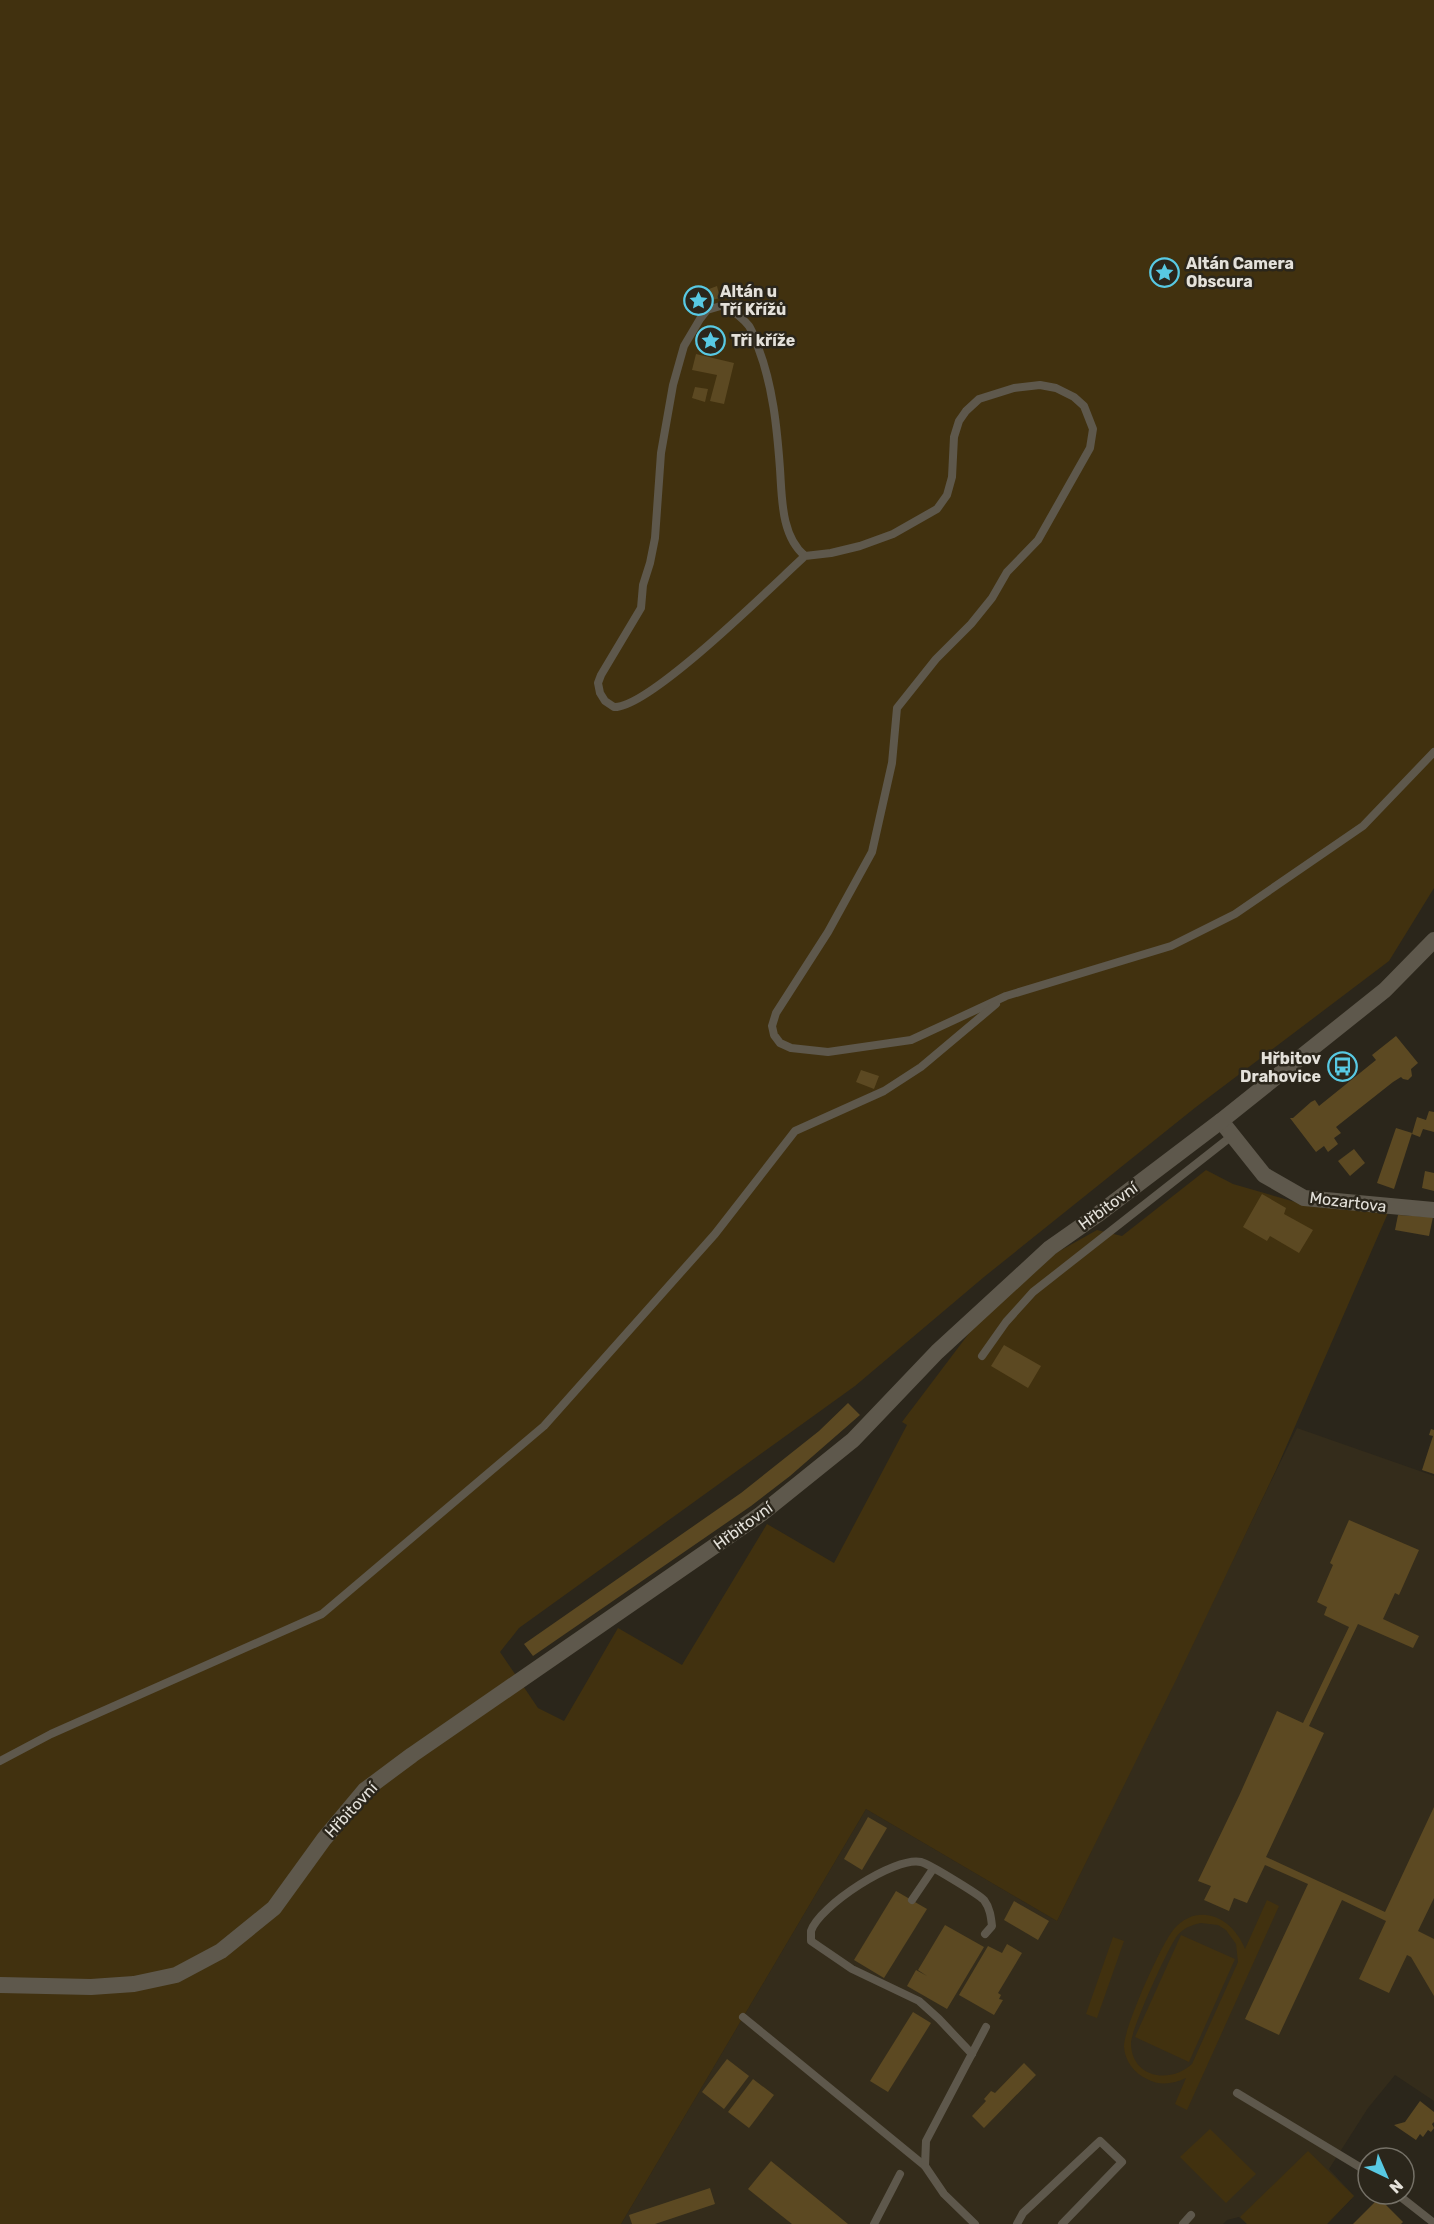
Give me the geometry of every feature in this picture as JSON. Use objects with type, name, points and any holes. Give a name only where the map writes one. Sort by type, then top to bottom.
[{"type":"street","name":"Hřbitovní","points":[[0,1985],[134,1984],[176,1975],[221,1952],[274,1908],[324,1839],[365,1790],[412,1755],[761,1514],[853,1440],[937,1352],[1050,1248],[1098,1215],[1221,1121],[1385,990],[1434,940]]},
{"type":"street","name":"Mozartova","points":[[1221,1121],[1264,1175],[1304,1198],[1434,1210]]},
{"type":"lane","points":[[805,556],[795,548],[785,522],[769,378],[749,327],[724,305],[707,310],[684,346],[673,385],[661,453],[655,538],[643,585],[641,608],[601,675],[598,689],[605,701],[614,707],[628,705],[666,681],[805,556],[860,546],[892,534],[937,509],[947,495],[952,477],[954,437],[959,421],[979,399],[1014,388],[1040,385],[1056,388],[1074,397],[1084,406],[1094,429],[1090,448],[1038,540],[1008,572],[992,598],[936,659],[897,708],[892,763],[872,852],[834,922],[776,1013],[772,1026],[774,1035],[780,1043],[791,1048],[828,1052],[911,1040],[1006,996],[1171,946],[1235,915],[1363,826],[1434,752]]},
{"type":"lane","points":[[0,1761],[51,1734],[322,1614],[544,1426],[715,1234],[795,1131],[884,1091],[921,1067],[1006,996]]},
{"type":"lane","points":[[982,1356],[1006,1322],[1033,1292],[1233,1135]]},
{"type":"lane","points":[[972,2054],[919,2001],[852,1969],[811,1941],[811,1932],[819,1919],[836,1901],[896,1865],[920,1862],[983,1899],[990,1910],[992,1926],[985,1934]]},
{"type":"lane","points":[[912,1900],[933,1869]]},
{"type":"lane","points":[[743,2017],[925,2166],[944,2194],[975,2224]]},
{"type":"lane","points":[[925,2166],[926,2141],[986,2027]]},
{"type":"lane","points":[[1237,2093],[1356,2165]]},
{"type":"lane","points":[[1017,2224],[1023,2213],[1100,2141],[1122,2162],[1062,2224]]},
{"type":"lane","points":[[874,2224],[900,2174]]},
{"type":"lane","points":[[1412,2206],[1434,2223]]},
{"type":"lane","points":[[1183,2224],[1191,2215]]},
{"type":"shaded area","points":[[0,0],[1434,0],[1434,888],[1389,961],[1196,1107],[984,1277],[855,1386],[519,1628],[500,1652],[538,1708],[564,1721],[618,1628],[682,1665],[767,1524],[834,1563],[907,1425],[902,1422],[973,1328],[1056,1253],[1097,1230],[1122,1236],[1206,1170],[1233,1184],[1309,1206],[1388,1213],[1276,1470],[1177,1678],[1057,1921],[866,1809],[621,2224],[0,2224]]},
{"type":"shaded area","points":[[1297,1428],[1434,1476],[1434,2101],[1395,2075],[1368,2108],[1329,2169],[1354,2196],[1327,2224],[1247,2224],[1239,2217],[1227,2220],[1223,2224],[621,2224],[866,1809],[1057,1921]]},
{"type":"shaded area","points":[[1267,1900],[1279,1906],[1187,2110],[1175,2104],[1186,2078],[1171,2083],[1157,2083],[1142,2076],[1131,2066],[1124,2047],[1130,2023],[1168,1937],[1184,1921],[1194,1916],[1214,1917],[1232,1929],[1240,1938],[1245,1949]],"holes":[[[1201,1923],[1218,1925],[1226,1930],[1236,1944],[1238,1962],[1192,2064],[1183,2071],[1163,2076],[1144,2070],[1137,2064],[1131,2043],[1143,2007],[1166,1956],[1177,1936],[1185,1929]]]},
{"type":"shaded area","points":[[1181,1935],[1235,1959],[1189,2062],[1135,2037]]},
{"type":"shaded area","points":[[1113,1937],[1124,1941],[1097,2018],[1086,2014]]},
{"type":"shaded area","points":[[1210,2129],[1256,2174],[1226,2203],[1180,2157]]},
{"type":"shaded area","points":[[1308,2151],[1354,2196],[1327,2224],[1247,2224],[1240,2217]]},
{"type":"building","points":[[717,286],[720,298],[710,303],[706,294],[710,293],[709,289]]},
{"type":"building","points":[[696,354],[734,363],[724,404],[710,401],[717,375],[692,370]]},
{"type":"building","points":[[695,387],[708,389],[705,402],[692,398]]},
{"type":"building","points":[[1396,1036],[1418,1063],[1411,1069],[1412,1076],[1408,1080],[1401,1077],[1393,1082],[1336,1127],[1341,1133],[1334,1138],[1338,1144],[1328,1152],[1324,1146],[1316,1152],[1290,1118],[1315,1100],[1319,1106],[1376,1060],[1372,1055]]},
{"type":"building","points":[[861,1070],[879,1076],[874,1089],[856,1082]]},
{"type":"building","points":[[1429,1111],[1434,1112],[1434,1132],[1423,1129],[1420,1137],[1412,1134],[1417,1117],[1426,1120]]},
{"type":"building","points":[[1396,1128],[1412,1133],[1394,1189],[1377,1183]]},
{"type":"building","points":[[1354,1149],[1365,1163],[1350,1176],[1338,1161]]},
{"type":"building","points":[[1425,1171],[1434,1173],[1434,1191],[1422,1188]]},
{"type":"building","points":[[1262,1194],[1286,1208],[1284,1214],[1313,1230],[1299,1253],[1270,1236],[1267,1241],[1243,1227]]},
{"type":"building","points":[[1398,1215],[1433,1217],[1429,1236],[1395,1230]]},
{"type":"building","points":[[1004,1345],[1041,1366],[1028,1388],[991,1366]]},
{"type":"building","points":[[848,1403],[860,1415],[790,1476],[751,1506],[533,1656],[524,1644],[741,1493],[819,1431]]},
{"type":"building","points":[[1431,1429],[1434,1430],[1434,1474],[1422,1470],[1433,1436],[1429,1435]]},
{"type":"building","points":[[1349,1520],[1419,1550],[1399,1595],[1395,1593],[1383,1619],[1419,1636],[1413,1648],[1358,1624],[1309,1726],[1324,1733],[1266,1857],[1385,1912],[1434,1807],[1434,1898],[1418,1931],[1434,1939],[1434,1996],[1411,1957],[1407,1955],[1389,1993],[1359,1979],[1386,1921],[1342,1900],[1279,2035],[1245,2019],[1308,1884],[1265,1865],[1247,1903],[1234,1898],[1229,1911],[1204,1900],[1211,1886],[1198,1881],[1277,1711],[1303,1723],[1349,1627],[1324,1615],[1327,1607],[1317,1602],[1333,1565],[1330,1563]]},
{"type":"building","points":[[868,1817],[887,1828],[862,1870],[844,1859]]},
{"type":"building","points":[[896,1891],[927,1909],[884,1978],[854,1960]]},
{"type":"building","points":[[1014,1901],[1049,1921],[1038,1940],[1004,1920]]},
{"type":"building","points":[[945,1925],[984,1947],[947,2009],[907,1986],[916,1970],[927,1976],[918,1970]]},
{"type":"building","points":[[1007,1944],[1022,1953],[998,1993],[1001,1995],[999,1999],[1003,2000],[994,2015],[959,1995],[988,1946],[1002,1953]]},
{"type":"building","points":[[913,2012],[931,2023],[888,2092],[870,2081]]},
{"type":"building","points":[[727,2059],[749,2076],[724,2109],[702,2092]]},
{"type":"building","points":[[1024,2063],[1036,2075],[984,2128],[972,2116],[986,2101],[984,2099],[991,2091],[995,2093]]},
{"type":"building","points":[[753,2079],[774,2095],[749,2128],[728,2112]]},
{"type":"building","points":[[1420,2101],[1434,2112],[1432,2124],[1434,2128],[1431,2132],[1428,2130],[1423,2137],[1420,2134],[1416,2140],[1394,2125],[1405,2122]]},
{"type":"building","points":[[771,2161],[848,2224],[792,2224],[748,2189]]},
{"type":"building","points":[[710,2188],[715,2204],[655,2224],[632,2224],[629,2215]]},
{"type":"building","points":[[1371,2206],[1387,2206],[1403,2222],[1401,2224],[1353,2224]]},
{"type":"place","name":"Altán Camera Obscura","points":[[1165,272]]},
{"type":"place","name":"Altán u Tří Křížů","points":[[699,300]]},
{"type":"place","name":"Tři kříže","points":[[710,340]]},
{"type":"place","name":"Hřbitov Drahovice","points":[[1342,1067]]}]
